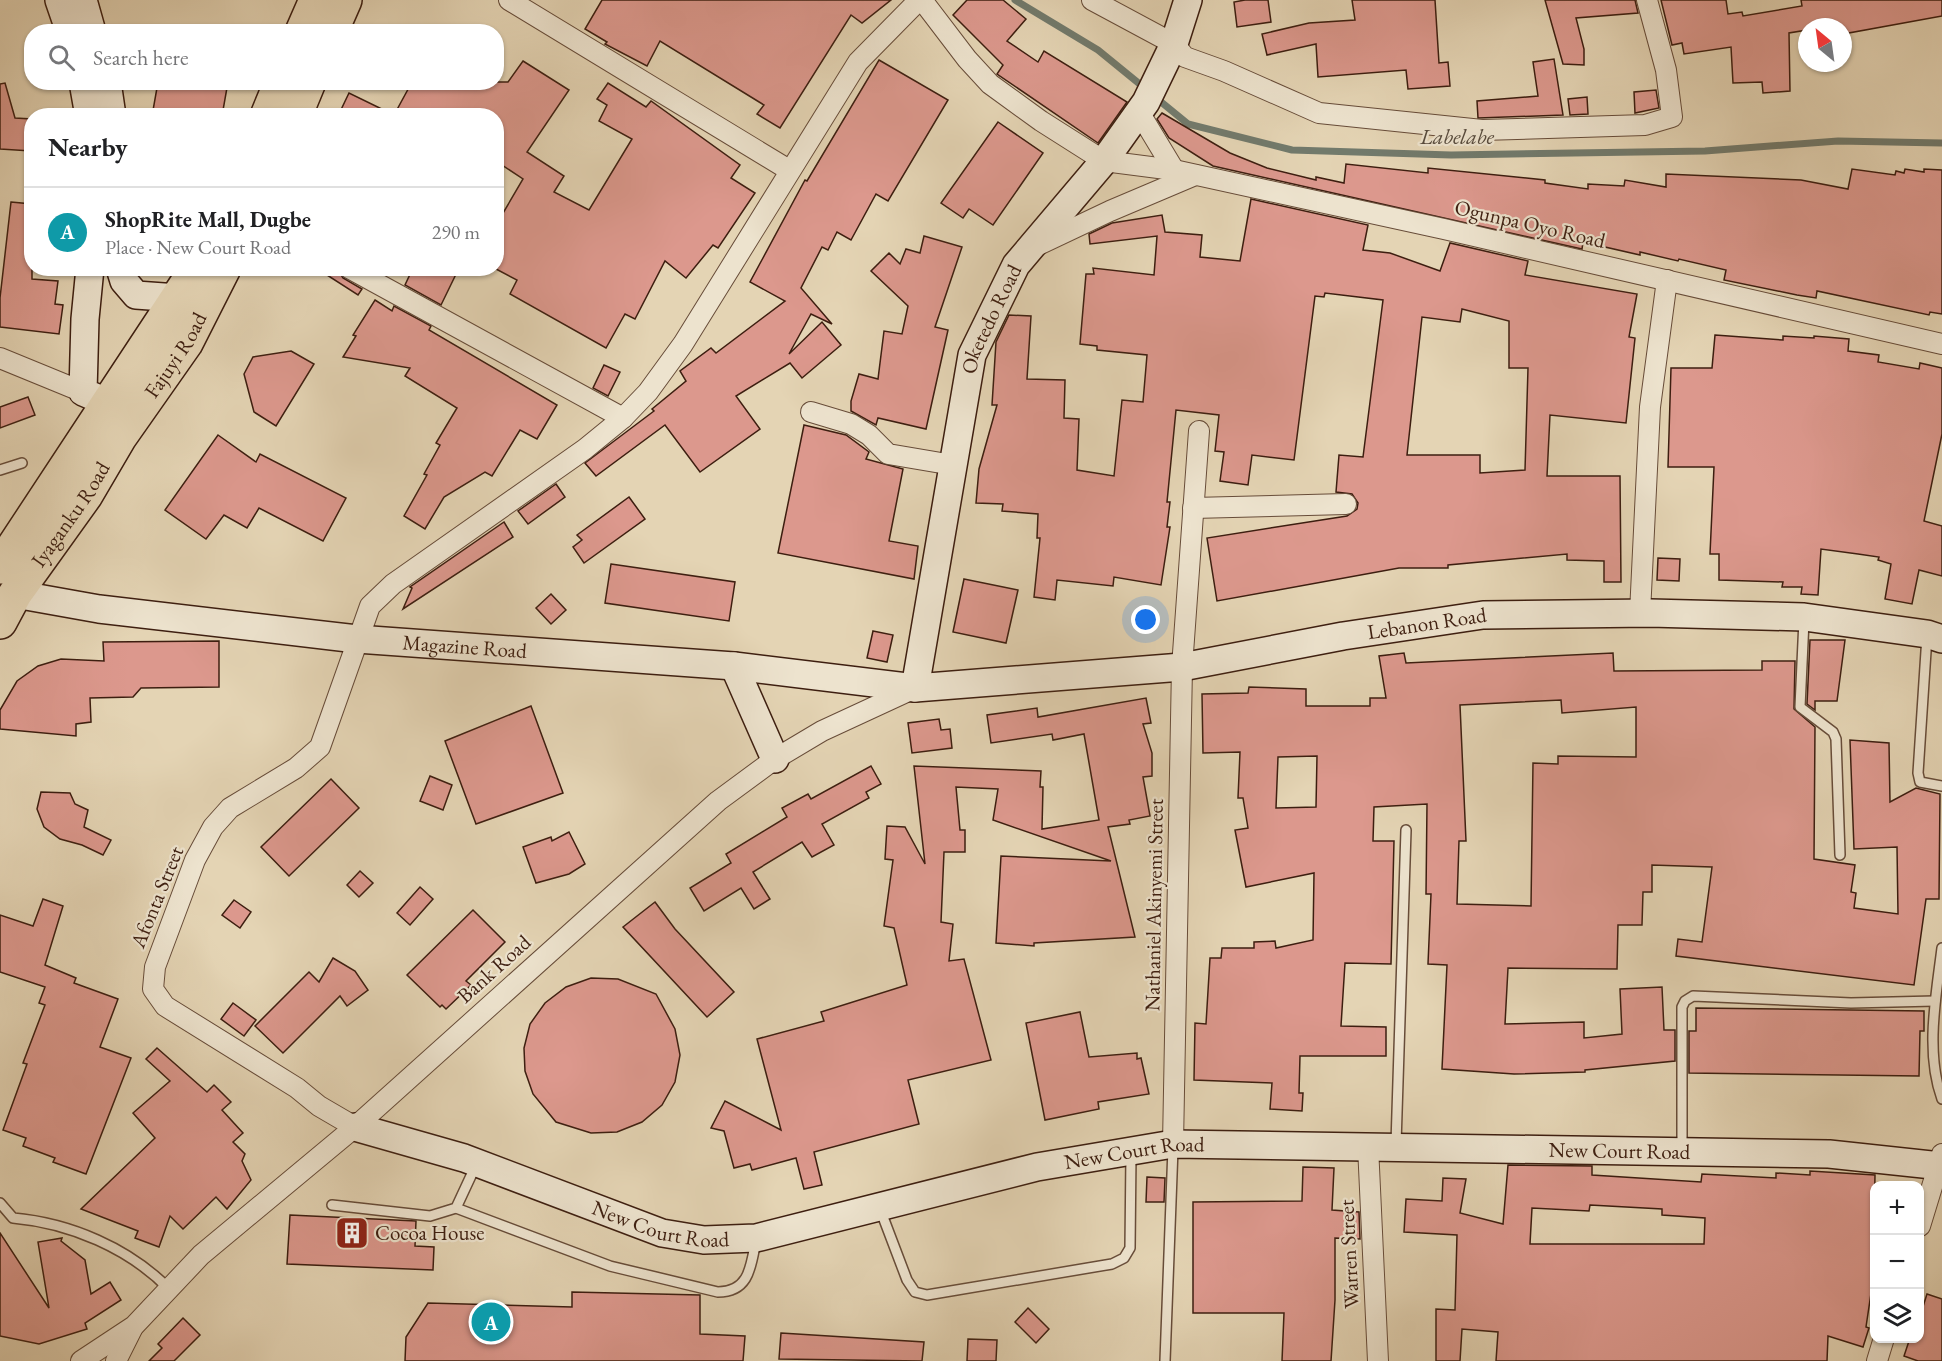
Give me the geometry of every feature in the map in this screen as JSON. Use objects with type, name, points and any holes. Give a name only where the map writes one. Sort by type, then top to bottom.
[{"type":"highway","points":[[306,24],[316,0]]},
{"type":"highway","points":[[334,24],[345,0]]},
{"type":"highway","points":[[270,108],[278,90]]},
{"type":"highway","points":[[298,108],[306,90]]},
{"type":"highway","name":"Fajuyi Road","points":[[96,398],[178,298],[192,276]]},
{"type":"highway","name":"Fajuyi Road","points":[[120,437],[186,343],[220,276]]},
{"type":"highway","name":"Iyaganku Road","points":[[5,594],[96,398]]},
{"type":"highway","name":"Iyaganku Road","points":[[5,594],[86,495],[120,437]]},
{"type":"main road","points":[[59,0],[67,24]]},
{"type":"main road","points":[[83,0],[90,24]]},
{"type":"main road","name":"Oketedo Road","points":[[915,688],[972,355],[1016,265],[1104,161],[1142,107],[1171,50],[1188,0]]},
{"type":"main road","points":[[84,90],[88,108]]},
{"type":"main road","points":[[108,90],[111,108]]},
{"type":"main road","points":[[90,276],[96,398]]},
{"type":"main road","points":[[122,276],[136,295],[178,298]]},
{"type":"main road","name":"Magazine Road","points":[[5,594],[99,609],[357,639],[734,666],[915,688]]},
{"type":"main road","name":"Lebanon Road","points":[[915,688],[1182,667],[1343,636],[1483,615],[1640,613],[1804,617],[1935,637]]},
{"type":"main road","points":[[734,666],[775,759]]},
{"type":"main road","name":"New Court Road","points":[[355,1127],[477,1162],[662,1233],[704,1240],[756,1238],[1037,1167],[1173,1143],[1829,1154],[1941,1161]]},
{"type":"street","points":[[509,0],[789,170]]},
{"type":"street","points":[[921,0],[967,59],[990,84],[1041,121],[1104,161]]},
{"type":"street","name":"Afonta Street","points":[[355,1127],[165,1006],[153,989],[155,967],[195,860],[213,827],[230,808],[296,768],[320,747],[370,606],[393,584],[585,449],[623,418],[648,392],[683,344],[858,62],[921,0]]},
{"type":"street","points":[[1092,0],[1185,57],[1224,71],[1319,113],[1482,130],[1645,125],[1672,117],[1666,70],[1647,0]]},
{"type":"street","points":[[1142,107],[1174,170]]},
{"type":"street","name":"Ogunpa Oyo Road","points":[[1104,161],[1174,170],[1444,229],[1942,344]]},
{"type":"street","points":[[1029,250],[1110,211],[1195,175]]},
{"type":"street","points":[[364,276],[623,418]]},
{"type":"street","points":[[1640,613],[1650,407],[1667,280]]},
{"type":"street","points":[[0,358],[96,398]]},
{"type":"street","points":[[811,412],[851,424],[869,435],[888,454],[953,465]]},
{"type":"street","name":"Nathaniel Akinyemi Street","points":[[1173,1143],[1182,667],[1199,431]]},
{"type":"street","points":[[1193,508],[1346,504]]},
{"type":"street","name":"Bank Road","points":[[81,1361],[134,1326],[201,1255],[355,1127],[718,801],[775,759],[822,731],[915,688]]},
{"type":"street","name":"Warren Street","points":[[1368,1146],[1378,1361]]},
{"type":"street","points":[[1924,1214],[1941,1161]]},
{"type":"street","name":"Bank Road","points":[[116,1361],[134,1326]]},
{"type":"street","points":[[1877,1361],[1882,1343]]},
{"type":"lane","points":[[0,470],[22,463]]},
{"type":"lane","points":[[1804,617],[1800,707],[1833,732],[1836,740],[1840,855]]},
{"type":"lane","points":[[1935,637],[1918,773],[1920,782],[1942,786]]},
{"type":"lane","points":[[1396,1146],[1406,830]]},
{"type":"lane","points":[[1942,948],[1935,1001],[1934,1064],[1942,1100]]},
{"type":"lane","points":[[1682,1151],[1682,1007],[1685,1001],[1693,996],[1851,1003],[1935,1001]]},
{"type":"lane","points":[[1165,1361],[1173,1143]]},
{"type":"lane","points":[[880,1207],[907,1280],[915,1292],[927,1295],[1112,1264],[1124,1258],[1130,1248],[1131,1151]]},
{"type":"lane","points":[[456,1208],[477,1162]]},
{"type":"lane","points":[[0,1203],[13,1218],[40,1221],[80,1233],[117,1249],[151,1270],[169,1290]]},
{"type":"lane","points":[[332,1204],[430,1216],[456,1208],[610,1266],[718,1292],[727,1292],[745,1282],[750,1272],[756,1238]]},
{"type":"building","points":[[602,0],[891,0],[862,23],[851,15],[780,128],[757,114],[764,105],[660,41],[647,66],[605,44],[607,42],[585,29]]},
{"type":"building","points":[[967,0],[1003,0],[1026,19],[1007,41],[1038,62],[1044,51],[1127,102],[1098,143],[997,74],[1003,65],[953,15]]},
{"type":"building","points":[[1268,0],[1271,22],[1237,27],[1234,2]]},
{"type":"building","points":[[1352,0],[1435,0],[1439,63],[1448,62],[1450,86],[1408,89],[1406,70],[1318,77],[1316,44],[1267,55],[1262,34],[1309,23],[1355,20]]},
{"type":"building","points":[[1545,0],[1635,0],[1638,13],[1576,18],[1584,49],[1584,65],[1563,64]]},
{"type":"building","points":[[1661,0],[1726,0],[1728,14],[1742,12],[1743,16],[1802,6],[1801,0],[1942,0],[1942,16],[1852,32],[1852,18],[1798,18],[1798,32],[1789,33],[1790,91],[1763,93],[1762,82],[1733,83],[1731,47],[1684,54],[1682,43],[1672,45]]},
{"type":"building","points":[[1554,59],[1563,115],[1478,118],[1477,101],[1538,96],[1533,62]]},
{"type":"building","points":[[879,60],[948,100],[888,201],[876,194],[851,240],[837,232],[828,250],[822,247],[801,288],[832,324],[811,314],[789,354],[822,322],[841,345],[802,378],[790,363],[736,396],[760,429],[700,472],[665,425],[596,476],[585,463],[654,411],[652,409],[686,381],[680,371],[711,348],[716,353],[785,301],[750,282],[805,180],[807,181]]},
{"type":"building","points":[[523,61],[569,90],[527,152],[564,176],[554,192],[589,210],[632,139],[599,121],[607,105],[597,99],[608,83],[646,107],[651,101],[740,165],[731,178],[755,193],[718,248],[713,245],[686,278],[665,261],[635,319],[625,314],[606,348],[510,294],[517,280],[504,273],[504,211],[523,179],[504,166],[504,108],[398,108],[408,90],[504,90],[504,82],[508,82]]},
{"type":"building","points":[[5,83],[15,118],[24,119],[24,151],[0,149],[0,84]]},
{"type":"building","points":[[157,90],[227,90],[223,108],[153,108]]},
{"type":"building","points":[[1656,90],[1659,108],[1635,113],[1634,92]]},
{"type":"building","points":[[349,93],[380,108],[342,108]]},
{"type":"building","points":[[1587,97],[1588,114],[1570,115],[1568,99]]},
{"type":"building","points":[[1162,113],[1230,153],[1267,168],[1316,180],[1316,177],[1344,183],[1346,164],[1428,173],[1428,168],[1545,180],[1545,183],[1588,189],[1588,184],[1624,186],[1625,180],[1666,187],[1666,174],[1801,180],[1848,189],[1852,169],[1895,175],[1896,171],[1904,173],[1905,169],[1924,172],[1924,169],[1942,170],[1942,314],[1930,312],[1929,315],[1817,291],[1816,298],[1797,295],[1724,280],[1726,270],[1679,259],[1678,261],[1640,252],[1640,255],[1583,242],[1582,249],[1213,166],[1169,138],[1157,119]]},
{"type":"building","points":[[998,122],[1043,153],[993,225],[969,209],[963,218],[941,203]]},
{"type":"building","points":[[1251,199],[1368,225],[1363,250],[1390,253],[1440,271],[1450,243],[1528,261],[1525,275],[1637,294],[1629,337],[1635,338],[1626,423],[1550,415],[1547,476],[1620,476],[1621,582],[1604,582],[1604,561],[1567,560],[1567,554],[1448,565],[1448,568],[1399,568],[1217,601],[1207,538],[1347,516],[1357,509],[1358,503],[1352,494],[1336,492],[1339,455],[1363,457],[1383,300],[1325,293],[1324,297],[1315,296],[1294,460],[1252,455],[1248,485],[1220,481],[1224,452],[1215,451],[1219,415],[1176,410],[1167,502],[1170,502],[1167,527],[1170,527],[1161,585],[1114,577],[1113,586],[1057,580],[1055,600],[1034,597],[1040,538],[1037,538],[1038,514],[1002,511],[1003,504],[976,503],[979,469],[997,405],[992,405],[996,342],[1009,315],[1031,316],[1027,379],[1065,380],[1064,418],[1079,419],[1077,470],[1114,476],[1122,400],[1143,402],[1147,355],[1097,350],[1097,346],[1080,344],[1086,274],[1094,274],[1093,268],[1154,275],[1157,236],[1090,244],[1089,234],[1112,223],[1162,215],[1165,232],[1202,235],[1200,257],[1240,261]],"holes":[[[1462,309],[1509,321],[1509,368],[1528,368],[1525,470],[1480,473],[1480,455],[1407,455],[1422,317],[1460,322]]]},
{"type":"building","points":[[11,202],[24,203],[24,276],[32,276],[32,279],[58,281],[55,304],[63,305],[59,334],[0,327],[0,298]]},
{"type":"building","points":[[924,236],[962,247],[935,327],[948,330],[926,429],[878,418],[876,425],[851,411],[851,401],[859,374],[878,379],[884,331],[902,334],[908,306],[871,271],[889,253],[900,264],[906,249],[920,253]]},
{"type":"building","points":[[328,276],[342,276],[362,289],[358,295]]},
{"type":"building","points":[[409,276],[455,276],[441,305],[405,285]]},
{"type":"building","points":[[375,300],[392,311],[394,306],[431,326],[429,330],[557,405],[537,439],[520,430],[492,476],[485,472],[444,497],[425,529],[404,516],[427,475],[424,474],[440,445],[436,443],[457,408],[405,376],[410,368],[343,357],[356,336],[353,335]]},
{"type":"building","points":[[1715,335],[1783,340],[1783,336],[1849,339],[1848,351],[1879,355],[1878,362],[1919,369],[1920,363],[1942,368],[1942,434],[1924,521],[1942,526],[1942,576],[1919,570],[1912,604],[1885,599],[1891,564],[1878,560],[1879,557],[1821,549],[1818,595],[1801,594],[1802,587],[1782,587],[1783,582],[1719,580],[1719,554],[1710,554],[1714,467],[1668,467],[1671,368],[1712,368]]},
{"type":"building","points":[[291,351],[314,364],[276,426],[254,412],[244,374],[253,357]]},
{"type":"building","points":[[604,365],[620,372],[608,396],[593,388]]},
{"type":"building","points":[[28,397],[35,415],[0,428],[0,407]]},
{"type":"building","points":[[804,425],[846,435],[869,452],[866,459],[903,469],[889,541],[918,546],[914,579],[778,553]]},
{"type":"building","points":[[218,435],[256,462],[260,454],[346,498],[323,541],[259,508],[247,528],[224,515],[206,539],[165,510]]},
{"type":"building","points":[[556,484],[565,497],[528,524],[518,511]]},
{"type":"building","points":[[629,497],[645,519],[584,563],[573,547],[582,540],[577,535]]},
{"type":"building","points":[[504,522],[513,537],[403,609],[412,588],[410,587]]},
{"type":"building","points":[[1658,558],[1680,559],[1679,581],[1657,580]]},
{"type":"building","points":[[611,564],[735,582],[729,621],[605,603]]},
{"type":"building","points":[[964,579],[1018,590],[1006,643],[953,632]]},
{"type":"building","points":[[551,594],[566,610],[551,624],[536,608]]},
{"type":"building","points":[[873,631],[893,635],[887,662],[867,658]]},
{"type":"building","points":[[1810,640],[1845,640],[1837,701],[1815,701],[1815,710],[1807,704]]},
{"type":"building","points":[[219,641],[219,687],[141,688],[133,697],[90,698],[91,722],[76,724],[76,736],[0,729],[0,710],[17,681],[38,666],[61,659],[104,661],[103,642]]},
{"type":"building","points":[[1404,653],[1406,663],[1613,653],[1614,671],[1762,670],[1762,661],[1795,661],[1794,709],[1815,727],[1814,859],[1855,865],[1851,892],[1856,893],[1854,908],[1898,914],[1897,847],[1854,849],[1850,740],[1889,743],[1890,802],[1916,788],[1940,794],[1939,899],[1926,899],[1914,985],[1676,956],[1678,939],[1702,942],[1712,867],[1652,865],[1652,892],[1643,892],[1642,925],[1618,925],[1617,969],[1508,968],[1505,1024],[1584,1022],[1584,1038],[1622,1034],[1620,989],[1662,987],[1664,1030],[1675,1030],[1675,1061],[1585,1070],[1585,1072],[1514,1074],[1442,1069],[1447,965],[1428,964],[1431,894],[1426,894],[1427,804],[1374,807],[1373,841],[1394,841],[1391,964],[1345,963],[1341,1026],[1386,1027],[1386,1056],[1300,1056],[1299,1093],[1303,1093],[1302,1111],[1270,1109],[1272,1083],[1194,1080],[1195,1023],[1206,1024],[1210,958],[1221,958],[1222,948],[1254,948],[1254,942],[1275,941],[1276,948],[1313,940],[1314,873],[1246,887],[1235,830],[1248,828],[1243,798],[1238,798],[1240,752],[1203,753],[1202,694],[1248,693],[1249,687],[1306,689],[1306,706],[1370,706],[1370,698],[1386,698],[1379,656]],"holes":[[[1561,700],[1562,713],[1636,707],[1636,757],[1558,756],[1558,764],[1533,763],[1531,906],[1457,904],[1459,841],[1466,841],[1460,705]],[[1317,756],[1316,807],[1276,808],[1278,757]]]},
{"type":"building","points":[[1146,698],[1151,723],[1143,724],[1152,753],[1152,776],[1143,777],[1150,816],[1129,820],[1130,824],[1108,827],[1135,937],[1034,943],[1034,946],[996,943],[1001,856],[1111,861],[993,820],[998,789],[956,787],[960,830],[965,830],[965,852],[944,852],[941,922],[953,924],[949,961],[964,959],[991,1060],[908,1080],[919,1124],[814,1152],[822,1185],[804,1189],[796,1158],[752,1170],[750,1164],[734,1168],[724,1131],[711,1128],[725,1101],[781,1130],[757,1039],[824,1021],[821,1012],[907,985],[894,928],[884,926],[893,860],[885,859],[887,826],[905,827],[925,864],[914,766],[1041,771],[1042,829],[1099,820],[1084,734],[1053,740],[1052,734],[991,743],[987,715],[1037,708],[1038,717]]},
{"type":"building","points":[[531,706],[563,793],[476,824],[445,741]]},
{"type":"building","points":[[939,719],[941,730],[950,729],[952,748],[912,753],[908,723]]},
{"type":"building","points":[[871,766],[881,784],[866,792],[869,798],[822,824],[834,845],[812,857],[802,842],[753,872],[770,899],[754,909],[741,888],[704,911],[690,888],[731,863],[726,854],[787,817],[782,808],[808,794],[811,799]]},
{"type":"building","points":[[430,776],[452,785],[443,810],[420,801]]},
{"type":"building","points":[[331,779],[359,808],[289,876],[261,847]]},
{"type":"building","points":[[41,792],[70,793],[75,804],[88,810],[84,827],[111,840],[103,855],[82,845],[60,839],[44,827],[37,809]]},
{"type":"building","points":[[569,832],[585,864],[569,874],[536,883],[523,847],[551,837],[552,841]]},
{"type":"building","points":[[360,871],[373,883],[359,897],[347,885]]},
{"type":"building","points":[[420,887],[433,899],[410,925],[397,913]]},
{"type":"building","points":[[43,899],[63,906],[45,965],[76,978],[74,983],[118,999],[100,1047],[131,1058],[86,1174],[53,1162],[55,1158],[23,1146],[26,1138],[3,1130],[27,1064],[23,1063],[45,1005],[39,1003],[45,987],[0,972],[0,915],[33,926]]},
{"type":"building","points":[[234,900],[251,912],[240,928],[222,915]]},
{"type":"building","points":[[655,902],[675,929],[734,992],[707,1017],[623,927]]},
{"type":"building","points":[[473,910],[505,942],[466,981],[471,985],[446,1009],[442,1005],[440,1007],[407,975]]},
{"type":"building","points":[[333,958],[355,971],[368,990],[347,1006],[340,996],[283,1053],[255,1026],[309,972],[319,982]]},
{"type":"building","points":[[591,978],[618,979],[656,994],[675,1029],[680,1055],[675,1082],[662,1105],[642,1122],[617,1132],[591,1133],[556,1122],[533,1094],[525,1071],[524,1048],[530,1024],[545,1003],[566,987]]},
{"type":"building","points":[[233,1003],[256,1020],[244,1036],[221,1019]]},
{"type":"building","points":[[1696,1008],[1924,1011],[1924,1031],[1920,1031],[1919,1076],[1689,1073],[1689,1031],[1696,1031]]},
{"type":"building","points":[[1080,1012],[1089,1057],[1137,1053],[1137,1059],[1141,1058],[1149,1094],[1098,1102],[1099,1109],[1045,1120],[1026,1023]]},
{"type":"building","points":[[157,1048],[207,1092],[214,1085],[231,1102],[222,1110],[243,1133],[233,1142],[245,1154],[242,1161],[251,1180],[227,1209],[216,1197],[183,1229],[170,1216],[159,1247],[135,1238],[138,1231],[81,1209],[155,1138],[133,1113],[170,1081],[146,1059]]},
{"type":"building","points":[[1508,1165],[1592,1166],[1592,1175],[1701,1182],[1702,1174],[1776,1178],[1776,1173],[1810,1175],[1810,1171],[1875,1175],[1875,1181],[1870,1181],[1870,1300],[1866,1327],[1869,1328],[1863,1347],[1828,1336],[1827,1361],[1496,1361],[1498,1332],[1462,1329],[1460,1361],[1436,1361],[1436,1309],[1455,1310],[1457,1235],[1404,1232],[1406,1199],[1442,1201],[1443,1178],[1466,1179],[1460,1213],[1503,1224]],"holes":[[[1590,1205],[1662,1209],[1662,1215],[1705,1218],[1704,1244],[1530,1244],[1532,1208],[1589,1211]]]},
{"type":"building","points":[[1303,1167],[1334,1168],[1332,1210],[1359,1212],[1360,1239],[1335,1238],[1335,1300],[1331,1361],[1282,1361],[1284,1313],[1193,1313],[1193,1202],[1302,1201]]},
{"type":"building","points":[[1147,1177],[1165,1178],[1164,1202],[1146,1202]]},
{"type":"building","name":"Cocoa House","points":[[290,1215],[416,1221],[415,1246],[434,1247],[433,1270],[287,1264]]},
{"type":"building","points":[[0,1233],[49,1308],[38,1242],[62,1238],[61,1241],[85,1260],[91,1294],[110,1282],[121,1300],[85,1323],[87,1329],[39,1344],[0,1336]]},
{"type":"building","points":[[572,1292],[700,1295],[700,1334],[745,1336],[743,1361],[405,1361],[406,1337],[428,1303],[572,1307]]},
{"type":"building","points":[[1927,1294],[1942,1299],[1942,1361],[1918,1361],[1904,1356],[1908,1343],[1924,1343],[1924,1303]]},
{"type":"building","points":[[1028,1308],[1049,1329],[1036,1343],[1015,1322]]},
{"type":"building","points":[[183,1318],[200,1335],[174,1361],[149,1361],[162,1348],[158,1344]]},
{"type":"building","points":[[781,1333],[924,1342],[922,1361],[779,1359]]},
{"type":"building","points":[[968,1339],[997,1340],[996,1361],[967,1361]]},
{"type":"waterway","name":"Labelabe","points":[[1015,0],[1098,50],[1147,90]]},
{"type":"waterway","name":"Labelabe","points":[[1155,97],[1188,124],[1292,150],[1451,155],[1705,151],[1838,141],[1942,143]]},
{"type":"place","name":"Cocoa House","points":[[352,1233]]},
{"type":"place","name":"ShopRite Mall, Dugbe","points":[[491,1322]]}]
